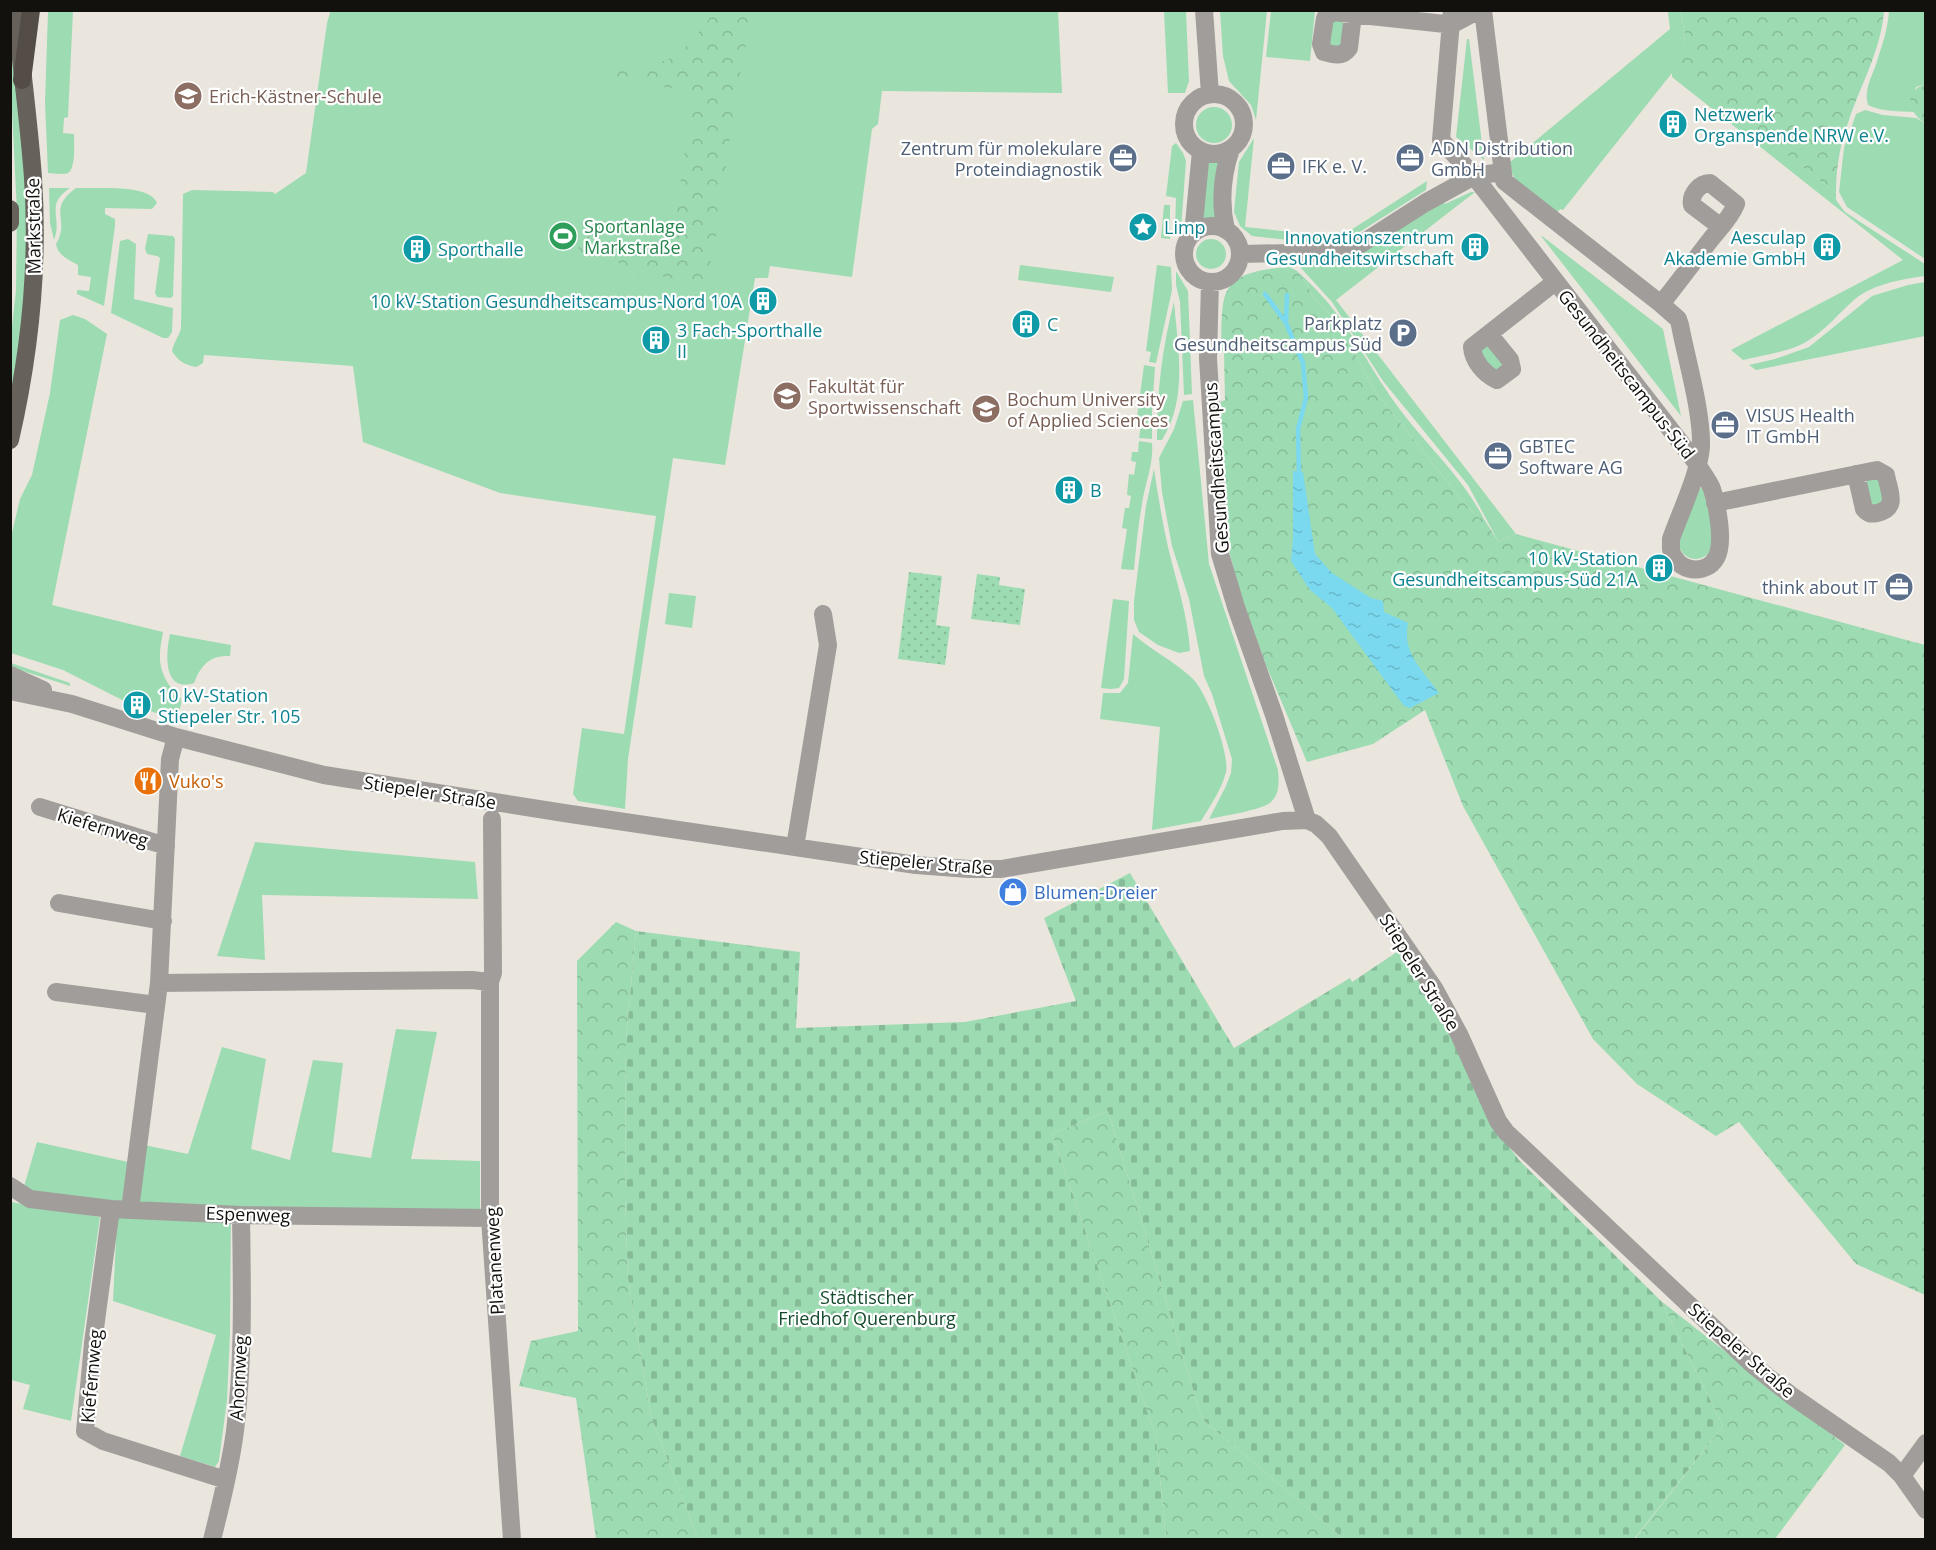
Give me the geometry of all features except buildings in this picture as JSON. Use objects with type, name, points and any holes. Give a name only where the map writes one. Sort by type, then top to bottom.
[{"type":"highway","points":[[22,80],[31,10]]},
{"type":"main road","name":"Markstraße","points":[[10,440],[25,374],[35,273],[33,179],[16,10]]},
{"type":"main road","name":"Markstraße","points":[[10,210],[10,223]]},
{"type":"street","points":[[1204,10],[1210,94]]},
{"type":"street","points":[[1240,254],[1339,252],[1361,244],[1425,203],[1474,177],[1502,172],[1481,10],[1451,18],[1353,14]]},
{"type":"street","name":"Gesundheitscampus-Süd","points":[[1451,18],[1441,140],[1474,177],[1698,465],[1712,488],[1720,550],[1715,561],[1706,568],[1688,569],[1678,563],[1671,550],[1671,539],[1698,465],[1701,448],[1678,319],[1510,187],[1504,181],[1502,172]]},
{"type":"street","points":[[1201,151],[1193,234],[1188,241],[1184,259],[1193,275],[1210,282],[1226,279],[1232,274],[1237,267],[1240,254],[1238,243],[1226,230],[1222,213],[1225,166],[1231,149],[1243,133],[1244,123],[1242,113],[1230,98],[1210,94],[1193,102],[1185,119],[1184,129],[1193,146],[1211,154],[1231,149]]},
{"type":"street","points":[[1193,234],[1209,227],[1226,230]]},
{"type":"street","points":[[1661,304],[1721,227]]},
{"type":"street","name":"Gesundheitscampus","points":[[1210,282],[1208,358],[1220,554],[1307,820]]},
{"type":"street","name":"Gesundheitscampus-Süd","points":[[1489,334],[1556,282]]},
{"type":"street","points":[[1715,503],[1856,474]]},
{"type":"street","points":[[795,847],[828,645],[823,614]]},
{"type":"street","name":"Stiepeler Straße","points":[[10,675],[72,704]]},
{"type":"street","name":"Stiepeler Straße","points":[[10,691],[72,704],[176,737],[324,775],[916,865],[969,869],[1001,868],[1218,831],[1283,821],[1307,820],[1316,824],[1329,836],[1434,988],[1459,1034],[1498,1121],[1506,1132],[1753,1365],[1792,1396],[1889,1463],[1902,1476],[1926,1510]]},
{"type":"street","name":"Kiefernweg","points":[[130,1210],[159,983],[170,759],[176,737]]},
{"type":"street","name":"Kiefernweg","points":[[40,807],[166,846]]},
{"type":"street","name":"Platanenweg","points":[[492,819],[490,1218],[512,1539]]},
{"type":"street","points":[[59,903],[163,921]]},
{"type":"street","points":[[159,983],[462,980],[490,982]]},
{"type":"street","points":[[56,992],[156,1005]]},
{"type":"street","name":"Espenweg","points":[[10,1186],[30,1200],[111,1209],[241,1215],[490,1218]]},
{"type":"street","name":"Kiefernweg","points":[[111,1209],[93,1343],[85,1431],[103,1441],[226,1480]]},
{"type":"street","name":"Ahornweg","points":[[212,1539],[235,1431],[241,1353],[241,1215]]},
{"type":"street","points":[[1902,1476],[1926,1443]]},
{"type":"green space","points":[[713,10],[753,11],[735,100],[715,243],[710,254],[712,283],[620,272],[619,263],[588,258],[578,251],[583,221],[593,223],[591,239],[671,250],[693,91],[609,79],[612,65],[637,67],[656,64],[678,55],[707,23]]},
{"type":"green space","points":[[48,11],[73,11],[68,117],[64,118],[63,133],[74,134],[74,155],[71,171],[63,174],[48,173],[45,103]]},
{"type":"green space","name":"Sportanlage Markstraße","points":[[329,11],[1058,11],[1062,93],[882,91],[878,124],[872,129],[852,277],[770,266],[768,278],[755,278],[725,465],[673,458],[628,759],[625,809],[578,801],[573,794],[582,728],[624,734],[656,516],[500,493],[363,442],[353,366],[204,355],[203,363],[196,367],[182,362],[172,351],[181,328],[183,194],[192,190],[273,192],[275,194],[306,173]]},
{"type":"green space","points":[[1164,11],[1186,11],[1189,81],[1185,93],[1168,93]]},
{"type":"green space","points":[[1220,11],[1267,11],[1256,120],[1251,105],[1229,81],[1223,56]]},
{"type":"green space","points":[[1271,11],[1315,11],[1310,61],[1266,57]]},
{"type":"green space","points":[[1668,11],[1680,11],[1685,34],[1681,71],[1836,193],[1836,200],[1845,212],[1925,264],[1925,276],[1879,286],[1855,299],[1826,327],[1806,342],[1783,351],[1743,360],[1731,350],[1903,260],[1672,77],[1672,73],[1563,210],[1560,209],[1557,213],[1515,179],[1510,162],[1670,29]]},
{"type":"green space","points":[[1680,11],[1884,11],[1875,53],[1843,138],[1836,193],[1680,71],[1685,34]]},
{"type":"green space","points":[[1889,11],[1925,11],[1925,84],[1916,87],[1911,104],[1915,112],[1885,110],[1868,105],[1868,87],[1888,23]]},
{"type":"green space","points":[[11,12],[28,213],[27,292],[10,413],[10,344],[16,291],[17,212],[11,90]]},
{"type":"green space","points":[[1332,20],[1343,22],[1344,46],[1330,46]]},
{"type":"green space","points":[[1467,39],[1469,39],[1484,160],[1456,137]]},
{"type":"green space","points":[[1926,84],[1925,123],[1915,114],[1910,103],[1913,92]]},
{"type":"green space","points":[[1214,107],[1226,113],[1232,125],[1226,137],[1214,143],[1202,137],[1196,125],[1202,113]]},
{"type":"green space","points":[[1865,110],[1883,115],[1916,118],[1925,123],[1925,259],[1847,207],[1839,192],[1844,148],[1856,114]]},
{"type":"green space","points":[[1254,138],[1245,227],[1340,237],[1427,181],[1426,190],[1358,233],[1339,240],[1317,243],[1252,236],[1240,226],[1234,212],[1239,162]]},
{"type":"green space","points":[[1176,143],[1186,161],[1181,229],[1177,234],[1175,229],[1176,198],[1166,196],[1172,146]]},
{"type":"green space","points":[[1205,160],[1221,160],[1216,220],[1200,221]]},
{"type":"green space","points":[[49,188],[70,188],[62,194],[56,206],[57,225],[54,240],[50,223]]},
{"type":"green space","points":[[76,188],[121,188],[144,192],[157,203],[152,209],[105,208],[105,214],[115,219],[115,226],[104,306],[77,294],[77,290],[89,291],[91,277],[78,275],[78,265],[61,255],[56,244],[60,235],[62,203]]},
{"type":"green space","points":[[1475,192],[1336,300],[1516,534],[1498,541],[1468,485],[1383,381],[1332,302],[1300,267],[1303,261],[1443,201],[1445,204]]},
{"type":"green space","points":[[1164,205],[1170,205],[1170,239],[1161,238]]},
{"type":"green space","points":[[148,234],[173,236],[175,239],[173,296],[171,298],[157,297],[155,293],[160,258],[147,254],[145,249]]},
{"type":"green space","points":[[1541,236],[1663,329],[1681,416]]},
{"type":"green space","points":[[128,239],[136,244],[134,299],[173,308],[172,332],[168,338],[163,338],[111,313],[120,241]]},
{"type":"green space","points":[[1211,239],[1222,243],[1226,254],[1222,265],[1211,269],[1200,265],[1196,254],[1200,243]]},
{"type":"green space","points":[[1020,265],[1114,277],[1111,292],[1018,280]]},
{"type":"green space","points":[[1157,265],[1171,267],[1172,290],[1156,363],[1149,362],[1151,352],[1146,351]]},
{"type":"green space","points":[[1290,267],[1297,271],[1312,295],[1342,328],[1374,390],[1466,505],[1478,517],[1484,519],[1498,541],[1516,534],[1925,645],[1925,1295],[1856,1264],[1739,1122],[1716,1136],[1637,1084],[1593,1039],[1463,806],[1425,710],[1373,744],[1307,762],[1266,665],[1239,590],[1229,551],[1220,402],[1225,400],[1224,353],[1221,351],[1222,313],[1226,293],[1231,285],[1245,275]]},
{"type":"green space","points":[[1176,271],[1188,291],[1192,394],[1184,395],[1180,302]]},
{"type":"green space","points":[[1297,271],[1338,316],[1389,394],[1465,489],[1484,519],[1478,517],[1466,505],[1374,390],[1342,328],[1312,295]]},
{"type":"green space","points":[[1925,282],[1925,336],[1756,370],[1749,365],[1809,347],[1872,296]]},
{"type":"green space","points":[[1174,302],[1179,356],[1178,391],[1170,424],[1162,440],[1157,440],[1161,370]]},
{"type":"green space","points":[[73,315],[85,319],[107,334],[52,605],[163,632],[160,650],[161,666],[169,685],[181,698],[176,719],[140,708],[142,702],[133,698],[130,704],[63,670],[11,653],[11,537],[20,499],[32,475],[50,393],[60,320]]},
{"type":"green space","points":[[1488,345],[1504,366],[1493,371],[1479,350]]},
{"type":"green space","points":[[1144,365],[1155,367],[1152,439],[1139,438],[1142,418],[1137,417]]},
{"type":"green space","points":[[1193,400],[1209,564],[1278,770],[1279,779],[1276,795],[1267,805],[1209,819],[1231,773],[1232,759],[1212,694],[1204,676],[1189,599],[1172,546],[1162,492],[1159,458],[1174,429],[1183,401]]},
{"type":"green space","points":[[1139,441],[1152,443],[1152,458],[1143,496],[1134,570],[1121,569],[1127,529],[1122,528],[1125,508],[1129,508],[1131,496],[1127,495],[1129,474],[1134,475],[1136,462],[1131,461],[1132,452],[1138,452]]},
{"type":"green space","points":[[1154,469],[1166,537],[1189,638],[1190,651],[1179,653],[1158,645],[1139,632],[1134,620],[1134,601],[1146,506]]},
{"type":"green space","points":[[1878,476],[1884,497],[1882,503],[1872,505],[1866,483],[1868,479]]},
{"type":"green space","points":[[1700,488],[1704,489],[1714,536],[1708,554],[1695,559],[1682,552],[1679,536]]},
{"type":"green space","points":[[909,572],[942,576],[936,625],[950,627],[945,665],[898,659]]},
{"type":"green space","points":[[977,574],[1000,577],[999,585],[1025,589],[1020,625],[971,619]]},
{"type":"green space","points":[[669,593],[696,596],[692,628],[665,624]]},
{"type":"green space","points":[[1113,599],[1129,601],[1124,679],[1119,688],[1111,689],[1101,688]]},
{"type":"green space","points":[[170,634],[231,645],[230,656],[217,657],[207,662],[194,683],[184,685],[171,677],[168,669]]},
{"type":"green space","points":[[1133,634],[1192,678],[1204,695],[1216,723],[1224,751],[1226,772],[1219,791],[1201,821],[1152,830],[1160,727],[1100,719],[1103,693],[1120,693],[1128,683]]},
{"type":"green space","points":[[11,663],[70,683],[70,686],[11,667]]},
{"type":"green space","points":[[255,842],[475,862],[478,899],[262,895],[265,960],[217,956]]},
{"type":"green space","name":"Städtischer Friedhof Querenburg","points":[[1130,873],[1234,1048],[1350,978],[1352,982],[1400,950],[1442,1014],[1492,1124],[1519,1160],[1661,1301],[1723,1426],[1634,1539],[1344,1539],[1202,1419],[1108,1111],[1052,1134],[1156,1437],[1166,1539],[698,1539],[651,1416],[628,1278],[625,1196],[626,1040],[636,931],[800,952],[796,1028],[965,1022],[1076,1001],[1044,918]]},
{"type":"green space","points":[[616,922],[636,931],[626,1040],[625,1196],[628,1278],[651,1416],[698,1539],[596,1539],[576,1398],[519,1386],[531,1341],[578,1331],[577,961]]},
{"type":"green space","points":[[396,1029],[437,1032],[411,1159],[480,1161],[480,1209],[231,1209],[227,1400],[219,1461],[215,1467],[180,1456],[216,1335],[113,1301],[117,1219],[23,1190],[37,1142],[142,1165],[144,1145],[188,1154],[222,1047],[266,1059],[251,1149],[290,1160],[313,1060],[343,1063],[332,1152],[371,1158]]},
{"type":"green space","points":[[1108,1111],[1202,1419],[1344,1539],[1166,1539],[1156,1437],[1052,1134]]},
{"type":"green space","points":[[11,1202],[100,1217],[71,1421],[23,1409],[30,1385],[11,1380]]},
{"type":"green space","points":[[1661,1301],[1845,1445],[1775,1539],[1634,1540],[1723,1426]]},
{"type":"water","points":[[1293,471],[1303,472],[1315,554],[1332,573],[1371,598],[1383,601],[1384,612],[1408,623],[1408,644],[1411,652],[1439,693],[1410,708],[1404,706],[1332,608],[1310,590],[1291,561]]},
{"type":"waterway","points":[[1265,294],[1286,323],[1303,363],[1306,398],[1298,429],[1299,475]]},
{"type":"waterway","points":[[1286,323],[1287,295]]},
{"type":"waterway","points":[[1299,353],[1308,343]]},
{"type":"place","name":"Erich-Kästner-Schule","points":[[188,96]]},
{"type":"place","name":"Netzwerk Organspende NRW e.V.","points":[[1673,124]]},
{"type":"place","name":"Zentrum für molekulare Proteindiagnostik","points":[[1123,158]]},
{"type":"place","name":"ADN Distribution GmbH","points":[[1410,158]]},
{"type":"place","name":"IFK e. V.","points":[[1281,166]]},
{"type":"place","name":"Limp","points":[[1143,227]]},
{"type":"place","name":"Sportanlage Markstraße","points":[[563,236]]},
{"type":"place","name":"Innovationszentrum Gesundheitswirtschaft","points":[[1475,247]]},
{"type":"place","name":"Aesculap Akademie GmbH","points":[[1827,247]]},
{"type":"place","name":"Sporthalle","points":[[417,249]]},
{"type":"place","name":"10 kV-Station Gesundheitscampus-Nord 10A","points":[[763,301]]},
{"type":"place","name":"C","points":[[1026,324]]},
{"type":"place","name":"Parkplatz Gesundheitscampus Süd","points":[[1403,333]]},
{"type":"place","name":"3 Fach-Sporthalle II","points":[[656,340]]},
{"type":"place","name":"Fakultät für Sportwissenschaft","points":[[787,396]]},
{"type":"place","name":"Bochum University of Applied Sciences","points":[[986,409]]},
{"type":"place","name":"VISUS Health IT GmbH","points":[[1725,425]]},
{"type":"place","name":"GBTEC Software AG","points":[[1498,456]]},
{"type":"place","name":"B","points":[[1069,490]]},
{"type":"place","name":"10 kV-Station Gesundheitscampus-Süd 21A","points":[[1659,568]]},
{"type":"place","name":"think about IT","points":[[1899,587]]},
{"type":"place","name":"10 kV-Station Stiepeler Str. 105","points":[[137,705]]},
{"type":"place","name":"Vuko's","points":[[148,781]]},
{"type":"place","name":"Blumen-Dreier","points":[[1013,892]]}]
